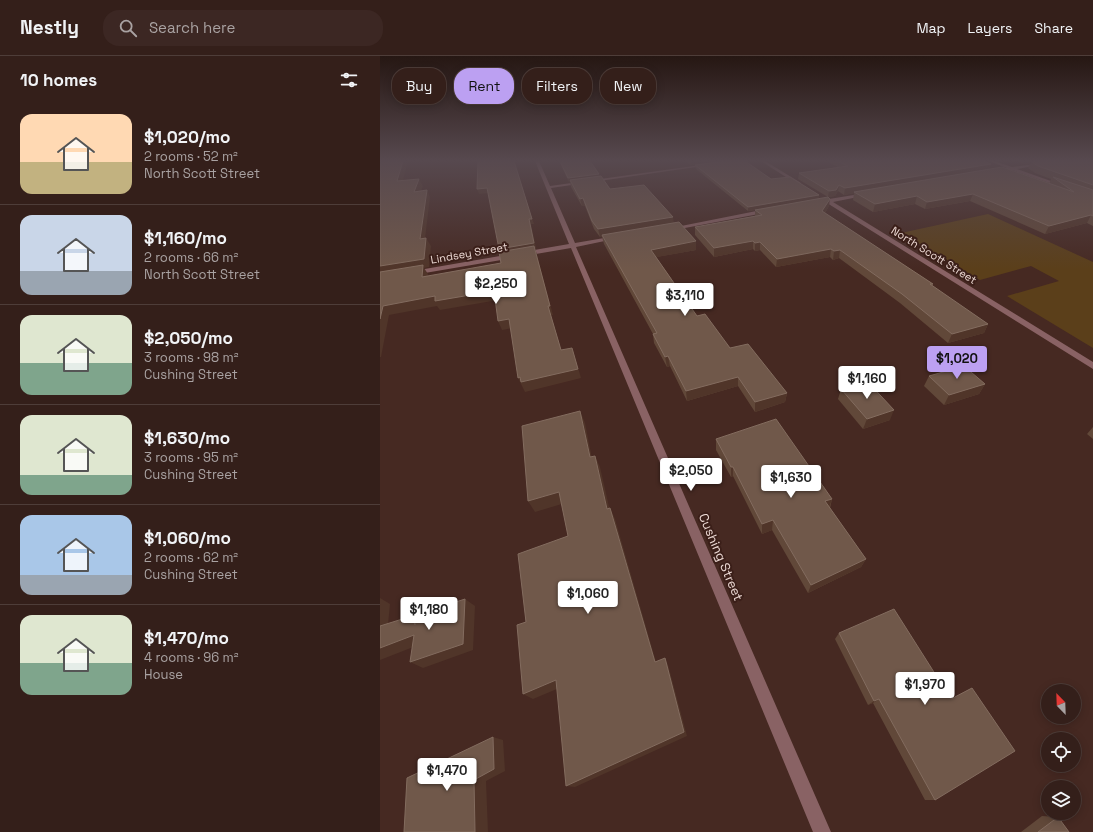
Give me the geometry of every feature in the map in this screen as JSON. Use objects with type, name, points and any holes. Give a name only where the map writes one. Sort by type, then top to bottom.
[{"type":"street","name":"Cushing Street","points":[[552,197],[822,832]]},
{"type":"street","name":"North Scott Street","points":[[823,197],[1093,366]]},
{"type":"street","points":[[813,203],[846,197]]},
{"type":"street","points":[[664,229],[776,210]]},
{"type":"street","name":"Lindsey Street","points":[[409,274],[619,237]]},
{"type":"shaded area","points":[[988,214],[1093,262],[1093,348],[1007,296],[1059,281],[1031,266],[980,280],[901,233]]},
{"type":"building","points":[[380,197],[426,197],[420,239],[426,238],[424,259],[380,266]]},
{"type":"building","points":[[489,197],[525,197],[532,219],[529,219],[534,243],[499,249]]},
{"type":"building","points":[[579,197],[655,197],[673,217],[598,229],[592,221],[583,198],[580,199]]},
{"type":"building","points":[[736,197],[806,197],[748,207]]},
{"type":"building","points":[[828,197],[830,199],[822,211],[933,284],[930,284],[988,324],[952,334],[902,294],[840,250],[834,251],[831,249],[777,259],[760,242],[755,243],[753,241],[714,248],[695,227],[762,215],[755,210]]},
{"type":"building","points":[[863,197],[911,197],[875,204]]},
{"type":"building","points":[[919,197],[955,197],[927,202]]},
{"type":"building","points":[[981,197],[1093,197],[1093,216],[1091,215],[1049,226]]},
{"type":"building","points":[[679,222],[696,241],[651,250],[697,316],[705,314],[730,348],[748,344],[787,393],[755,402],[738,377],[686,391],[668,356],[665,357],[653,334],[657,333],[602,235]]},
{"type":"building","points":[[534,246],[550,306],[548,306],[561,350],[572,348],[578,369],[521,382],[520,377],[518,378],[509,319],[498,321],[494,291],[435,301],[435,296],[383,306],[380,319],[380,272],[423,265],[422,277],[501,263],[499,252]]},
{"type":"building","points":[[964,366],[985,384],[949,395],[929,376]]},
{"type":"building","points":[[867,381],[894,410],[867,419],[841,389]]},
{"type":"building","points":[[580,411],[590,457],[595,456],[607,509],[610,508],[655,662],[665,658],[684,732],[566,786],[556,680],[523,694],[517,625],[526,622],[518,554],[568,536],[559,492],[528,501],[522,426]]},
{"type":"building","points":[[776,419],[832,499],[825,501],[866,559],[811,585],[773,520],[762,524],[733,467],[731,467],[716,439]]},
{"type":"building","points":[[465,599],[463,644],[410,662],[414,635],[380,648],[380,626],[412,616],[415,625],[416,615]]},
{"type":"building","points":[[894,609],[951,699],[972,688],[1015,751],[935,800],[879,699],[874,701],[839,633]]},
{"type":"building","points":[[493,737],[494,769],[474,780],[475,832],[404,832],[407,778]]},
{"type":"building","points":[[1054,820],[1060,820],[1069,832],[1038,832]]}]
